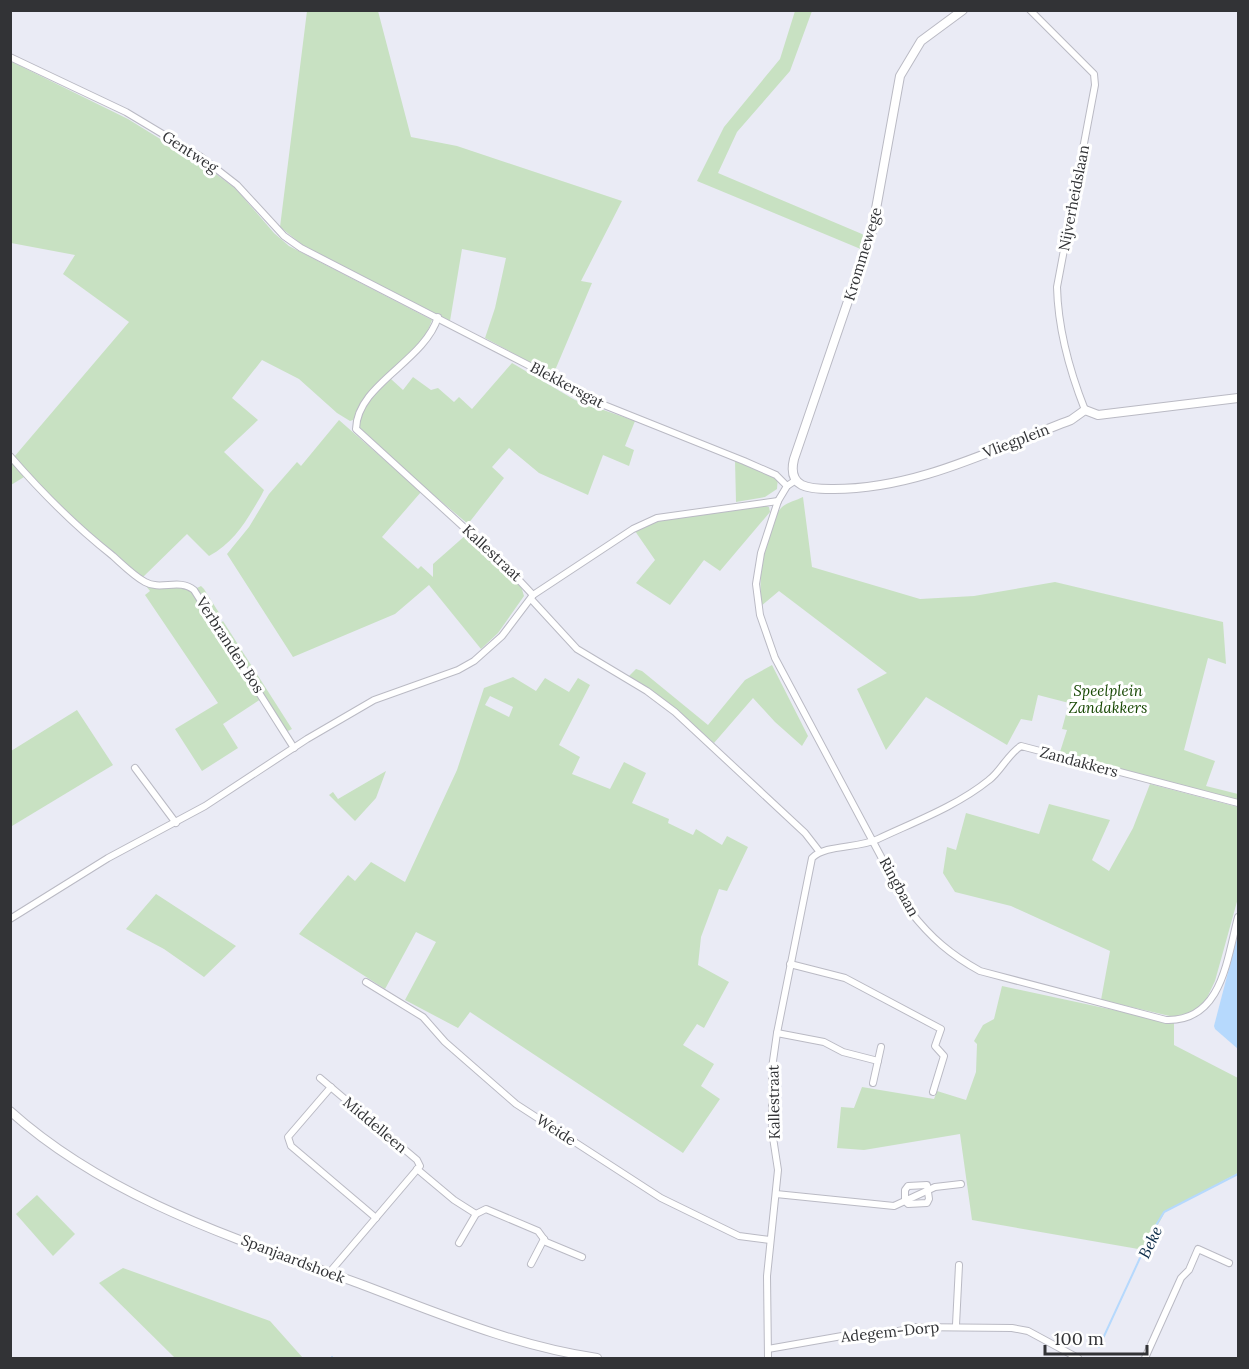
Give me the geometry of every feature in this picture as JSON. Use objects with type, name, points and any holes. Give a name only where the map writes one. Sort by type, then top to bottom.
[{"type":"street","name":"Krommewege","points":[[796,480],[792,468],[794,459],[872,231],[900,76],[921,41],[949,14],[963,10]]},
{"type":"street","name":"Nijverheidslaan","points":[[1030,10],[1094,74],[1095,85],[1057,287],[1058,309],[1065,344],[1085,410]]},
{"type":"street","name":"Gentweg","points":[[10,57],[126,112],[201,157],[237,185],[292,243],[351,273]]},
{"type":"street","name":"Blekkersgat","points":[[351,273],[438,317],[574,393],[765,470],[780,477],[787,486]]},
{"type":"street","name":"Kallestraat","points":[[438,317],[426,343],[368,399],[360,411],[356,429],[487,548],[577,649],[647,691],[675,712],[747,776],[805,833],[819,851],[812,858],[772,1068],[772,1131],[778,1170],[766,1302],[768,1359]]},
{"type":"street","points":[[1085,410],[1098,415],[1239,398]]},
{"type":"street","name":"Vliegplein","points":[[796,480],[807,488],[821,489],[866,488],[902,483],[1071,420],[1085,410]]},
{"type":"street","name":"Verbranden Bos","points":[[10,456],[33,483],[85,534],[140,579],[151,585],[182,584],[194,590],[294,748]]},
{"type":"street","name":"Ringbaan","points":[[796,480],[787,486],[778,501],[761,553],[756,584],[765,634],[800,707],[910,911],[931,937],[954,957],[980,971],[1166,1020],[1189,1017],[1212,999],[1220,983],[1239,916]]},
{"type":"street","name":"Kallestraat","points":[[532,597],[645,523],[678,515],[778,501]]},
{"type":"street","points":[[10,919],[108,858],[176,823],[374,700],[458,670],[474,661],[502,636],[532,597]]},
{"type":"street","name":"Zandakkers","points":[[874,841],[973,791],[989,780],[1021,746],[1239,803]]},
{"type":"street","points":[[135,768],[176,823]]},
{"type":"street","points":[[819,851],[855,848],[874,841]]},
{"type":"street","points":[[790,964],[830,972],[845,978],[940,1029],[934,1046],[944,1056],[933,1092]]},
{"type":"street","name":"Weide","points":[[366,982],[423,1017],[445,1042],[516,1104],[661,1198],[739,1236],[770,1240]]},
{"type":"street","points":[[777,1033],[824,1042],[838,1051],[878,1060]]},
{"type":"street","points":[[873,1083],[881,1047]]},
{"type":"street","name":"Middelleen","points":[[321,1078],[417,1160],[420,1166],[329,1273]]},
{"type":"street","name":"Middelleen","points":[[331,1087],[288,1137],[291,1146],[376,1218]]},
{"type":"street","name":"Spanjaardshoek","points":[[10,1111],[41,1137],[103,1179],[173,1212],[510,1340],[597,1359]]},
{"type":"street","points":[[417,1169],[454,1200],[476,1214]]},
{"type":"street","points":[[776,1194],[894,1206],[929,1190],[961,1184]]},
{"type":"street","points":[[927,1185],[929,1190],[927,1203],[909,1204],[905,1201],[905,1191],[908,1186],[927,1185]]},
{"type":"street","points":[[459,1243],[476,1214],[486,1209],[538,1231],[543,1239],[582,1257]]},
{"type":"street","points":[[531,1264],[543,1239]]},
{"type":"street","points":[[1144,1359],[1180,1278],[1189,1270],[1198,1249],[1229,1263]]},
{"type":"street","points":[[956,1325],[959,1265]]},
{"type":"street","name":"Adegem-Dorp","points":[[768,1349],[842,1336],[849,1338],[905,1330],[910,1327],[956,1325],[996,1327],[1028,1332],[1078,1359]]},
{"type":"green space","points":[[307,11],[378,11],[411,137],[457,146],[622,201],[581,281],[592,283],[553,375],[485,338],[495,308],[506,258],[462,249],[450,321],[305,247],[280,227]]},
{"type":"green space","points":[[795,11],[812,11],[790,71],[737,132],[718,173],[862,234],[867,238],[863,250],[697,181],[724,127],[780,59]]},
{"type":"green space","points":[[10,61],[128,119],[212,171],[236,189],[274,233],[289,246],[432,320],[425,338],[371,391],[353,420],[350,421],[337,413],[299,379],[262,360],[232,398],[258,420],[224,452],[264,490],[261,496],[239,530],[218,550],[209,556],[187,534],[142,578],[59,505],[14,457],[129,322],[63,274],[75,255],[11,243]]},
{"type":"green space","points":[[512,363],[575,400],[635,421],[625,446],[634,450],[629,466],[603,455],[588,495],[539,473],[509,448],[492,467],[504,478],[468,524],[366,438],[360,430],[361,415],[369,402],[391,379],[403,390],[413,377],[431,390],[438,388],[454,402],[459,397],[472,409]]},
{"type":"green space","points":[[339,420],[421,492],[382,537],[418,569],[421,566],[433,577],[433,564],[467,534],[521,586],[524,596],[498,633],[481,649],[429,585],[395,614],[293,657],[227,554],[249,527],[269,494],[297,462],[301,466]]},
{"type":"green space","points":[[10,460],[24,477],[11,485],[10,485]]},
{"type":"green space","points":[[735,460],[778,477],[777,489],[765,497],[736,502]]},
{"type":"green space","name":"Speelplein Zandakkers","points":[[803,497],[812,567],[920,599],[974,596],[1055,582],[1223,622],[1226,664],[1208,658],[1184,750],[1215,761],[1206,786],[1238,794],[1238,801],[1059,755],[1067,730],[1062,729],[1069,703],[1038,695],[1032,721],[1021,719],[1007,745],[926,697],[886,750],[857,689],[887,673],[779,591],[761,606],[761,568],[770,527],[782,507]]},
{"type":"green space","points":[[764,505],[769,507],[770,512],[720,571],[704,560],[670,605],[636,583],[655,560],[635,531],[658,521]]},
{"type":"green space","points":[[183,585],[193,593],[261,699],[223,724],[238,748],[202,771],[175,729],[218,703],[145,595],[150,591],[146,586]]},
{"type":"green space","points":[[201,586],[221,616],[215,619],[195,589]]},
{"type":"green space","points":[[223,621],[292,729],[288,731],[284,729],[218,625]]},
{"type":"green space","points":[[772,665],[808,736],[802,746],[753,698],[714,743],[673,707],[629,676],[636,669],[642,671],[708,725],[745,680]]},
{"type":"green space","points":[[513,677],[536,691],[545,678],[569,692],[578,678],[590,685],[559,745],[580,757],[572,774],[610,789],[624,762],[646,773],[632,803],[669,819],[668,823],[693,835],[696,829],[722,845],[727,836],[748,847],[727,891],[719,889],[701,937],[698,965],[729,982],[704,1028],[697,1024],[683,1045],[714,1064],[701,1086],[720,1099],[683,1153],[470,1012],[458,1028],[405,1000],[436,942],[416,932],[385,989],[299,934],[348,875],[355,881],[371,862],[405,882],[457,770],[484,688]],"holes":[[[490,696],[513,707],[509,717],[485,705]]]},
{"type":"green space","points":[[77,710],[113,765],[12,826],[11,751]]},
{"type":"green space","points":[[386,771],[376,798],[355,821],[329,795],[333,792],[338,799]]},
{"type":"green space","points":[[1150,784],[1238,807],[1238,898],[1215,981],[1205,1002],[1192,1012],[1174,1017],[1101,1000],[1110,951],[1011,906],[955,892],[943,873],[947,847],[956,850],[966,813],[1039,834],[1049,804],[1110,820],[1092,860],[1109,871],[1133,828]]},
{"type":"green space","points":[[156,894],[236,946],[204,977],[164,949],[126,929]]},
{"type":"green space","points":[[1002,986],[1174,1023],[1174,1045],[1238,1078],[1238,1173],[1165,1212],[1144,1250],[972,1220],[960,1134],[864,1150],[837,1148],[841,1107],[854,1108],[862,1087],[934,1099],[937,1091],[966,1100],[976,1072],[977,1044],[974,1041],[983,1025],[994,1019]]},
{"type":"green space","points":[[37,1195],[75,1234],[53,1256],[16,1214]]},
{"type":"green space","points":[[123,1268],[270,1321],[303,1358],[175,1358],[99,1283]]},
{"type":"water","points":[[1238,934],[1238,1049],[1214,1026]]},
{"type":"waterway","name":"Beke","points":[[1099,1347],[1152,1232],[1164,1212],[1238,1174]]}]
